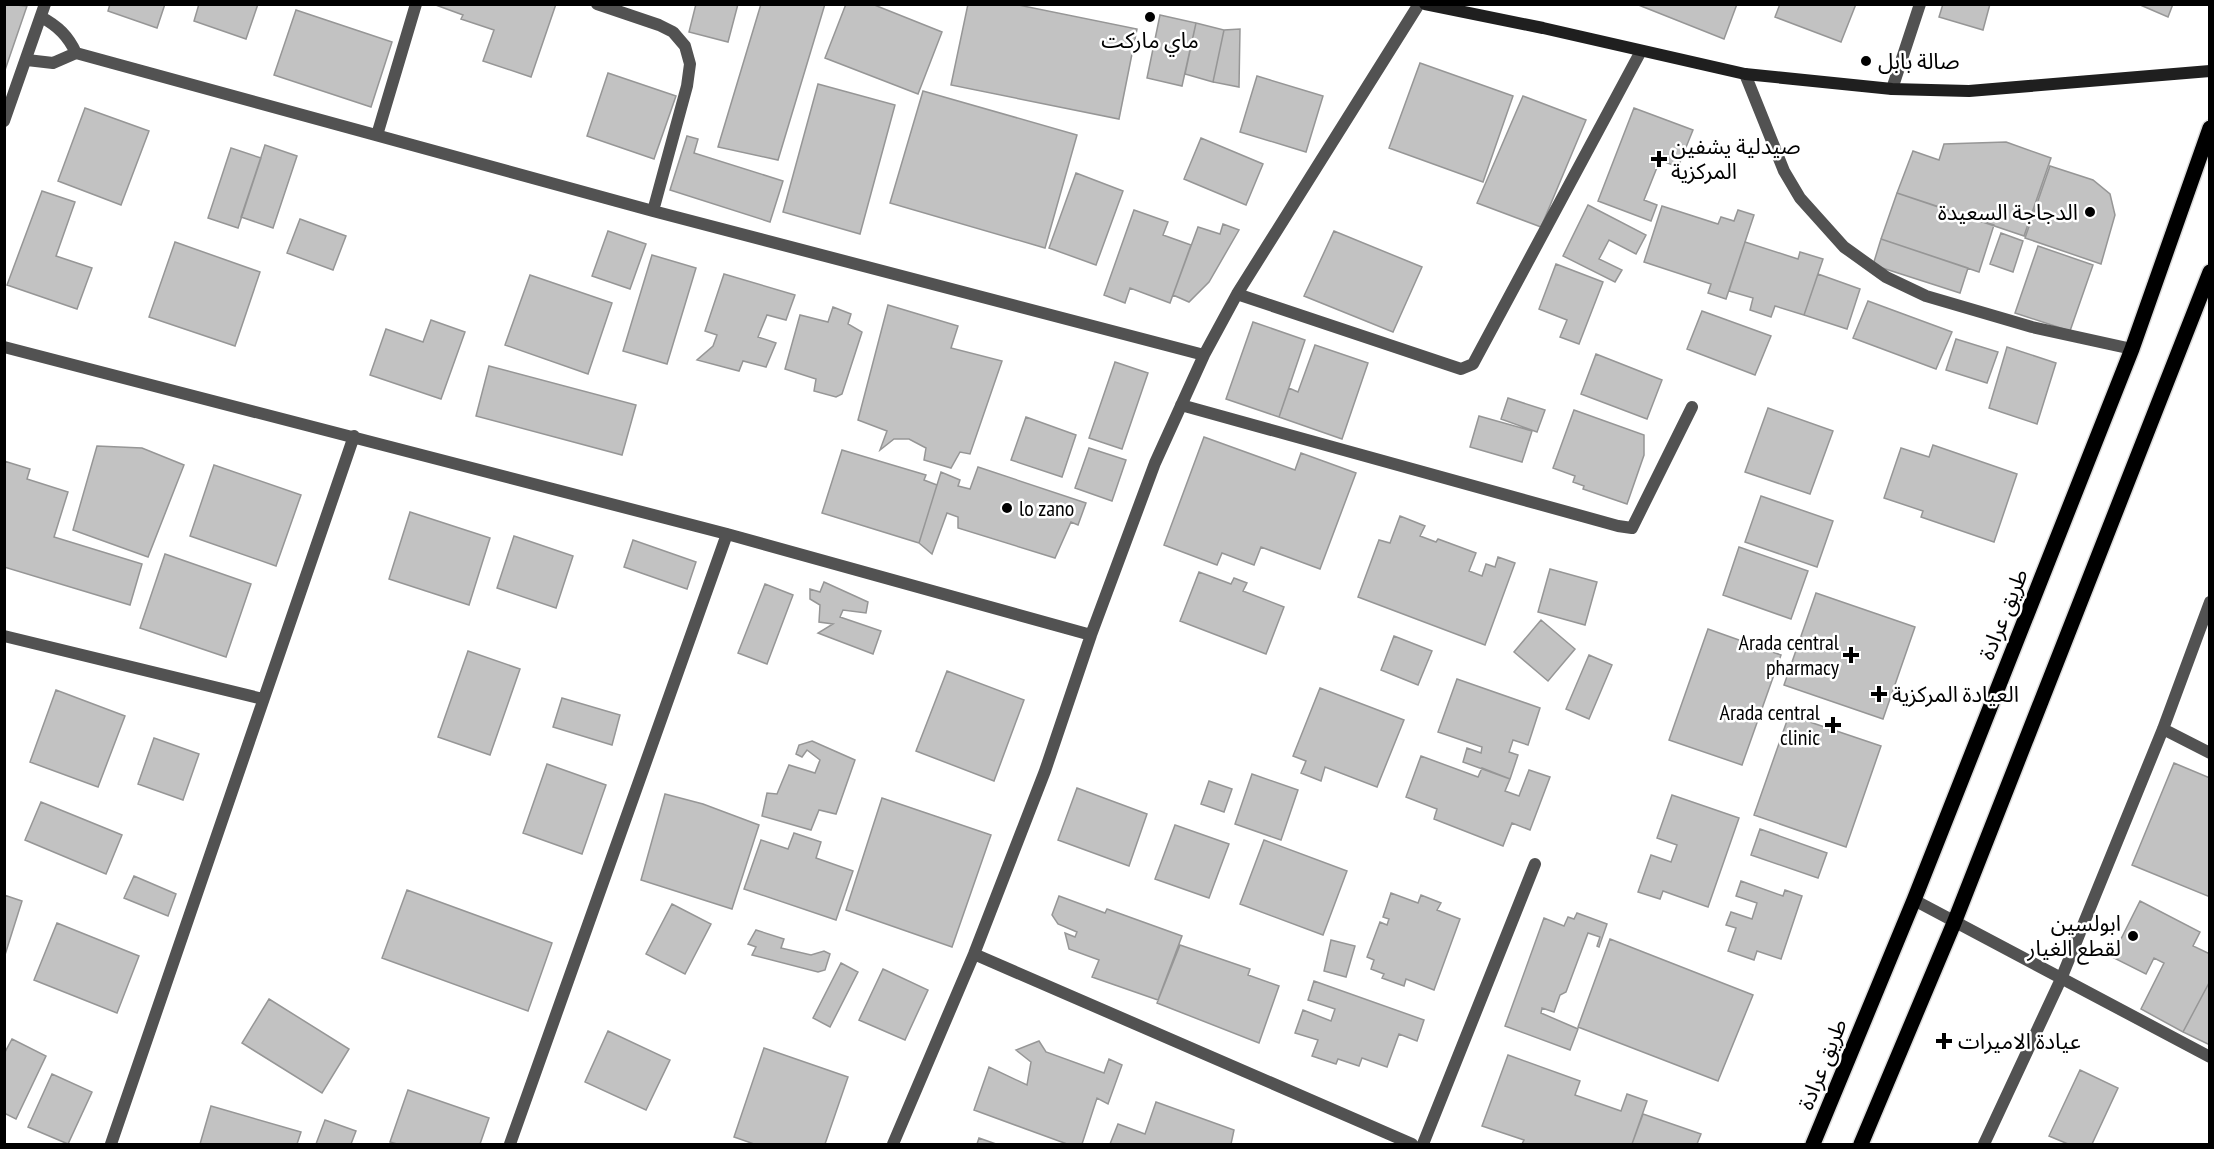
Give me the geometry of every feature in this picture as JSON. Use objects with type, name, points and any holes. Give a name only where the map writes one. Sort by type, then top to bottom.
[{"type":"main road","points":[[1425,4],[1745,74],[1892,89],[1969,91],[2210,71]]},
{"type":"main road","name":"طريق عرادة","points":[[1813,1144],[1914,900],[2132,349],[2210,128]]},
{"type":"main road","points":[[1861,1144],[1954,922],[2210,272]]},
{"type":"street","points":[[4,122],[45,4]]},
{"type":"street","points":[[377,135],[416,4]]},
{"type":"street","points":[[597,4],[673,32],[685,46],[690,64],[687,86],[653,211]]},
{"type":"street","points":[[893,1144],[975,954],[1155,463],[1204,355],[1237,294],[1419,4]]},
{"type":"street","points":[[1892,89],[1920,4]]},
{"type":"street","points":[[41,17],[63,31],[76,53]]},
{"type":"street","points":[[1237,294],[1461,369],[1473,364],[1641,51]]},
{"type":"street","points":[[27,60],[53,63],[76,53],[653,211],[1204,355]]},
{"type":"street","points":[[1745,74],[1784,171],[1800,198],[1844,247],[1886,277],[1936,299],[2032,327],[2132,349]]},
{"type":"street","points":[[4,347],[727,534],[1091,635]]},
{"type":"street","points":[[1181,405],[1632,528],[1692,407]]},
{"type":"street","points":[[111,1144],[354,436]]},
{"type":"street","points":[[510,1144],[727,534]]},
{"type":"street","points":[[1984,1144],[2061,979],[2163,729],[2210,602]]},
{"type":"street","points":[[4,636],[263,699]]},
{"type":"street","points":[[2163,729],[2210,753]]},
{"type":"street","points":[[1423,1144],[1535,864]]},
{"type":"street","points":[[1914,900],[2210,1057]]},
{"type":"street","points":[[975,954],[1413,1144]]},
{"type":"building","points":[[4,4],[27,6],[4,73]]},
{"type":"building","points":[[110,4],[165,4],[157,28],[108,11]]},
{"type":"building","points":[[199,4],[258,4],[246,39],[194,21]]},
{"type":"building","points":[[433,4],[556,4],[531,77],[483,61],[494,30],[461,19],[463,15]]},
{"type":"building","points":[[696,4],[738,4],[728,42],[689,32]]},
{"type":"building","points":[[761,4],[825,4],[778,160],[718,147]]},
{"type":"building","points":[[846,4],[872,4],[942,32],[918,94],[825,58]]},
{"type":"building","points":[[968,4],[1014,4],[1137,29],[1119,119],[951,85]]},
{"type":"building","points":[[1636,4],[1737,4],[1724,39]]},
{"type":"building","points":[[1780,4],[1856,4],[1841,42],[1775,17]]},
{"type":"building","points":[[1943,4],[1990,4],[1983,30],[1939,17]]},
{"type":"building","points":[[2138,4],[2173,4],[2168,17]]},
{"type":"building","points":[[296,10],[392,42],[371,107],[274,75]]},
{"type":"building","points":[[1160,15],[1196,23],[1182,86],[1147,78]]},
{"type":"building","points":[[1196,23],[1224,30],[1213,82],[1185,74]]},
{"type":"building","points":[[1240,29],[1239,87],[1213,82],[1224,30]]},
{"type":"building","points":[[1420,63],[1513,96],[1483,182],[1389,148]]},
{"type":"building","points":[[608,73],[676,96],[654,159],[587,136]]},
{"type":"building","points":[[1257,76],[1323,96],[1306,152],[1240,132]]},
{"type":"building","points":[[818,84],[895,105],[860,234],[783,212]]},
{"type":"building","points":[[923,91],[1077,135],[1045,248],[890,203]]},
{"type":"building","points":[[1523,96],[1586,120],[1541,227],[1477,203]]},
{"type":"building","points":[[85,108],[149,131],[121,205],[58,181]]},
{"type":"building","points":[[1634,108],[1693,130],[1678,167],[1660,160],[1644,200],[1657,205],[1651,221],[1598,201]]},
{"type":"building","points":[[687,136],[698,139],[694,153],[783,181],[770,222],[670,190]]},
{"type":"building","points":[[1201,138],[1263,164],[1246,205],[1184,179]]},
{"type":"building","points":[[2006,142],[2051,158],[2024,236],[1897,193],[1913,151],[1939,160],[1944,144]]},
{"type":"building","points":[[265,145],[297,156],[273,228],[241,217]]},
{"type":"building","points":[[231,148],[261,158],[238,228],[208,218]]},
{"type":"building","points":[[2050,166],[2093,180],[2110,194],[2115,215],[2101,264],[2025,238]]},
{"type":"building","points":[[1076,173],[1123,191],[1096,265],[1049,248]]},
{"type":"building","points":[[42,191],[75,202],[56,256],[92,268],[77,309],[7,285]]},
{"type":"building","points":[[1897,193],[1994,225],[1979,272],[1881,239]]},
{"type":"building","points":[[1588,205],[1646,235],[1636,254],[1609,240],[1599,259],[1622,270],[1615,282],[1563,256]]},
{"type":"building","points":[[1662,206],[1718,224],[1721,217],[1734,221],[1738,210],[1754,215],[1726,299],[1708,293],[1711,284],[1644,262]]},
{"type":"building","points":[[1134,210],[1168,222],[1163,235],[1191,245],[1170,303],[1130,288],[1125,303],[1104,295]]},
{"type":"building","points":[[300,219],[346,236],[333,270],[287,253]]},
{"type":"building","points":[[1223,224],[1239,230],[1209,282],[1189,302],[1173,295],[1198,227],[1220,234]]},
{"type":"building","points":[[608,231],[646,244],[630,289],[592,276]]},
{"type":"building","points":[[1334,231],[1422,267],[1393,332],[1304,296]]},
{"type":"building","points":[[2001,233],[2023,241],[2013,272],[1990,264]]},
{"type":"building","points":[[1881,239],[1968,268],[1960,293],[1873,265]]},
{"type":"building","points":[[175,242],[260,272],[235,346],[149,317]]},
{"type":"building","points":[[1745,242],[1798,259],[1800,252],[1823,259],[1804,315],[1775,306],[1771,317],[1750,310],[1753,298],[1729,291]]},
{"type":"building","points":[[2038,246],[2093,265],[2070,331],[2015,313]]},
{"type":"building","points":[[652,255],[696,268],[667,364],[623,351]]},
{"type":"building","points":[[1556,264],[1603,282],[1579,344],[1560,337],[1567,320],[1539,309]]},
{"type":"building","points":[[724,274],[795,295],[786,320],[767,315],[758,337],[776,343],[766,367],[743,361],[739,371],[697,360],[713,346],[717,335],[705,331]]},
{"type":"building","points":[[1818,274],[1860,289],[1847,329],[1804,315]]},
{"type":"building","points":[[530,275],[612,303],[588,374],[505,345]]},
{"type":"building","points":[[1868,301],[1952,332],[1936,369],[1853,338]]},
{"type":"building","points":[[888,305],[958,326],[951,348],[1002,361],[970,454],[960,452],[951,468],[924,460],[926,448],[909,439],[894,439],[880,450],[887,431],[858,420]]},
{"type":"building","points":[[833,307],[851,314],[848,324],[862,332],[842,394],[836,397],[814,391],[816,379],[785,369],[800,315],[828,322]]},
{"type":"building","points":[[1702,311],[1771,336],[1755,375],[1687,349]]},
{"type":"building","points":[[431,320],[465,332],[441,399],[370,375],[386,329],[423,342]]},
{"type":"building","points":[[1253,322],[1305,340],[1279,417],[1226,399]]},
{"type":"building","points":[[1956,339],[1998,352],[1987,383],[1946,370]]},
{"type":"building","points":[[1315,345],[1368,363],[1342,439],[1279,417],[1289,388],[1298,392]]},
{"type":"building","points":[[2007,347],[2056,363],[2037,424],[1989,408]]},
{"type":"building","points":[[1596,354],[1662,380],[1647,419],[1581,394]]},
{"type":"building","points":[[1115,362],[1148,373],[1122,449],[1089,438]]},
{"type":"building","points":[[489,366],[636,405],[622,455],[476,416]]},
{"type":"building","points":[[1508,398],[1545,410],[1537,432],[1501,419]]},
{"type":"building","points":[[1768,408],[1833,431],[1810,494],[1745,472]]},
{"type":"building","points":[[1574,410],[1644,435],[1644,455],[1627,504],[1583,489],[1584,486],[1573,482],[1575,476],[1553,468]]},
{"type":"building","points":[[1479,416],[1532,431],[1522,462],[1470,447]]},
{"type":"building","points":[[1026,417],[1076,435],[1062,477],[1011,460]]},
{"type":"building","points":[[1204,437],[1295,470],[1301,453],[1356,473],[1320,569],[1261,547],[1254,565],[1222,553],[1217,565],[1164,545]]},
{"type":"building","points":[[1933,445],[2017,474],[1994,542],[1921,517],[1923,511],[1884,498],[1901,448],[1929,457]]},
{"type":"building","points":[[97,446],[142,448],[184,465],[148,557],[73,530]]},
{"type":"building","points":[[1089,448],[1126,460],[1112,501],[1075,488]]},
{"type":"building","points":[[842,450],[926,475],[924,480],[937,485],[919,543],[822,513]]},
{"type":"building","points":[[4,461],[30,469],[27,479],[68,492],[54,537],[142,564],[130,605],[4,567]]},
{"type":"building","points":[[214,465],[301,495],[276,566],[190,536]]},
{"type":"building","name":"lo zano","points":[[978,467],[1086,503],[1078,525],[1071,522],[1055,558],[958,528],[958,517],[947,513],[932,554],[919,543],[941,472],[960,480],[958,486],[970,489]]},
{"type":"building","points":[[1761,496],[1833,521],[1817,567],[1745,542]]},
{"type":"building","points":[[410,512],[490,538],[469,605],[389,579]]},
{"type":"building","points":[[1400,516],[1425,526],[1420,536],[1436,542],[1438,539],[1476,553],[1469,571],[1482,576],[1486,564],[1495,567],[1498,557],[1515,563],[1485,645],[1358,597],[1379,540],[1390,543]]},
{"type":"building","points":[[514,536],[573,556],[556,608],[497,588]]},
{"type":"building","points":[[633,540],[696,562],[687,589],[624,567]]},
{"type":"building","points":[[1739,547],[1808,571],[1791,619],[1723,595]]},
{"type":"building","points":[[165,554],[251,584],[226,657],[140,628]]},
{"type":"building","points":[[1550,569],[1597,582],[1585,625],[1538,612]]},
{"type":"building","points":[[1199,572],[1231,584],[1234,578],[1247,583],[1243,591],[1284,607],[1266,654],[1180,621]]},
{"type":"building","points":[[824,582],[868,602],[866,613],[843,610],[840,617],[881,631],[873,654],[818,633],[833,624],[819,622],[820,605],[810,599],[810,589],[820,592]]},
{"type":"building","points":[[765,584],[793,595],[767,664],[738,653]]},
{"type":"building","points":[[1816,593],[1915,627],[1883,719],[1784,685]]},
{"type":"building","points":[[1541,620],[1575,649],[1548,681],[1514,652]]},
{"type":"building","points":[[1708,629],[1781,655],[1742,765],[1669,740]]},
{"type":"building","points":[[1394,636],[1432,651],[1418,685],[1381,670]]},
{"type":"building","points":[[468,651],[520,669],[490,755],[438,737]]},
{"type":"building","points":[[1589,655],[1612,665],[1589,719],[1566,709]]},
{"type":"building","points":[[947,671],[1024,700],[994,781],[916,751]]},
{"type":"building","points":[[1457,679],[1540,708],[1528,745],[1513,740],[1509,752],[1518,755],[1510,779],[1463,762],[1467,748],[1481,753],[1482,747],[1438,732]]},
{"type":"building","points":[[1320,688],[1404,720],[1377,787],[1325,767],[1321,781],[1301,773],[1306,761],[1293,756]]},
{"type":"building","points":[[56,690],[125,716],[98,787],[30,762]]},
{"type":"building","points":[[562,698],[620,715],[612,745],[553,727]]},
{"type":"building","points":[[1789,715],[1881,746],[1846,847],[1754,815]]},
{"type":"building","points":[[154,738],[199,754],[183,800],[138,784]]},
{"type":"building","points":[[812,741],[855,760],[836,814],[819,810],[811,830],[762,816],[767,793],[777,794],[789,765],[815,773],[820,760],[807,750],[802,757],[796,754],[799,745]]},
{"type":"building","points":[[1421,756],[1478,777],[1482,768],[1510,779],[1505,791],[1519,796],[1529,770],[1550,777],[1530,830],[1512,823],[1503,846],[1434,819],[1437,809],[1406,797]]},
{"type":"building","points":[[2174,763],[2210,778],[2210,897],[2132,865]]},
{"type":"building","points":[[547,764],[606,785],[582,854],[523,833]]},
{"type":"building","points":[[1252,774],[1298,790],[1281,840],[1235,824]]},
{"type":"building","points":[[1209,781],[1232,789],[1224,812],[1201,804]]},
{"type":"building","points":[[1077,788],[1147,814],[1129,866],[1058,840]]},
{"type":"building","points":[[665,794],[703,804],[759,825],[732,909],[641,880]]},
{"type":"building","points":[[1672,795],[1739,818],[1708,907],[1663,891],[1660,899],[1638,892],[1651,855],[1671,862],[1677,845],[1657,838]]},
{"type":"building","points":[[882,798],[991,835],[952,947],[846,910]]},
{"type":"building","points":[[41,802],[122,835],[106,874],[25,840]]},
{"type":"building","points":[[1175,825],[1229,844],[1209,898],[1155,879]]},
{"type":"building","points":[[1760,829],[1827,853],[1818,878],[1751,855]]},
{"type":"building","points":[[794,833],[821,842],[816,858],[853,871],[836,920],[744,889],[761,840],[788,849]]},
{"type":"building","points":[[1264,840],[1347,871],[1323,935],[1240,904]]},
{"type":"building","points":[[134,876],[176,894],[168,916],[124,898]]},
{"type":"building","points":[[1741,881],[1783,896],[1785,890],[1802,896],[1781,959],[1757,951],[1754,960],[1728,951],[1736,928],[1726,925],[1731,912],[1752,919],[1757,903],[1736,896]]},
{"type":"building","points":[[407,890],[552,943],[528,1011],[382,958]]},
{"type":"building","points":[[1391,893],[1418,903],[1421,895],[1441,903],[1437,910],[1460,919],[1434,990],[1406,979],[1404,986],[1382,978],[1384,974],[1371,969],[1374,960],[1367,957],[1380,922],[1387,925],[1389,919],[1383,917]]},
{"type":"building","points":[[4,895],[22,901],[4,958]]},
{"type":"building","points":[[1059,896],[1105,913],[1107,909],[1182,936],[1158,1000],[1092,977],[1099,960],[1069,949],[1065,933],[1075,937],[1077,932],[1058,924],[1052,915]]},
{"type":"building","points":[[2140,901],[2200,932],[2193,946],[2210,954],[2210,981],[2183,1032],[2141,1009],[2164,963],[2154,958],[2146,974],[2112,957]]},
{"type":"building","points":[[672,904],[711,924],[685,974],[646,954]]},
{"type":"building","points":[[1577,913],[1607,924],[1599,947],[1597,946],[1600,937],[1588,933],[1566,992],[1560,995],[1554,1012],[1542,1008],[1541,1013],[1578,1029],[1570,1050],[1505,1026],[1544,918],[1564,926],[1568,917],[1574,919]]},
{"type":"building","points":[[57,923],[139,956],[117,1013],[34,980]]},
{"type":"building","points":[[756,930],[784,939],[781,948],[811,955],[824,951],[830,954],[825,970],[818,972],[752,955],[756,947],[748,944]]},
{"type":"building","points":[[1610,939],[1753,995],[1718,1081],[1578,1027]]},
{"type":"building","points":[[1331,940],[1355,946],[1346,977],[1324,971]]},
{"type":"building","points":[[1180,945],[1250,969],[1248,975],[1279,986],[1259,1043],[1157,1003]]},
{"type":"building","points":[[841,963],[858,972],[830,1027],[813,1018]]},
{"type":"building","points":[[883,969],[928,990],[905,1040],[859,1020]]},
{"type":"building","points":[[1314,981],[1424,1020],[1417,1041],[1399,1034],[1387,1067],[1362,1058],[1359,1066],[1338,1059],[1336,1064],[1312,1056],[1318,1040],[1295,1033],[1303,1010],[1331,1021],[1335,1009],[1308,1000]]},
{"type":"building","points":[[2210,981],[2210,1045],[2183,1032]]},
{"type":"building","points":[[269,999],[349,1049],[322,1093],[242,1043]]},
{"type":"building","points":[[608,1031],[670,1060],[646,1110],[585,1082]]},
{"type":"building","points":[[12,1039],[46,1056],[16,1119],[4,1113],[4,1054]]},
{"type":"building","points":[[1039,1041],[1046,1052],[1104,1073],[1109,1059],[1122,1065],[1108,1104],[1097,1098],[1082,1144],[1067,1144],[974,1110],[989,1067],[1027,1085],[1031,1062],[1016,1050]]},
{"type":"building","points":[[764,1048],[848,1077],[825,1144],[754,1144],[734,1137]]},
{"type":"building","points":[[1508,1055],[1580,1081],[1575,1095],[1621,1111],[1627,1094],[1647,1101],[1632,1144],[1522,1144],[1524,1140],[1482,1126]]},
{"type":"building","points":[[2080,1070],[2118,1088],[2092,1144],[2068,1144],[2049,1136]]},
{"type":"building","points":[[52,1074],[92,1092],[68,1144],[28,1127]]},
{"type":"building","points":[[408,1090],[489,1118],[480,1144],[397,1144],[390,1142]]},
{"type":"building","points":[[1156,1102],[1234,1130],[1231,1144],[1110,1144],[1118,1124],[1145,1134]]},
{"type":"building","points":[[211,1106],[301,1132],[297,1144],[200,1144]]},
{"type":"building","points":[[1643,1114],[1701,1134],[1697,1144],[1632,1144]]},
{"type":"building","points":[[325,1120],[356,1131],[351,1144],[316,1144]]},
{"type":"building","points":[[979,1138],[996,1144],[977,1144]]},
{"type":"place","name":"ماي ماركت","points":[[1150,17]]},
{"type":"place","name":"صالة بابل","points":[[1866,61]]},
{"type":"place","name":"صيدلية يشفين المركزية","points":[[1659,159]]},
{"type":"place","name":"الدجاجة السعيدة","points":[[2090,212]]},
{"type":"place","name":"lo zano","points":[[1007,508]]},
{"type":"place","name":"Arada central pharmacy","points":[[1851,655]]},
{"type":"place","name":"العيادة المركزية","points":[[1879,694]]},
{"type":"place","name":"Arada central clinic","points":[[1833,725]]},
{"type":"place","name":"ابولسين لقطع الغيار","points":[[2133,936]]},
{"type":"place","name":"عيادة الاميرات","points":[[1944,1041]]}]
